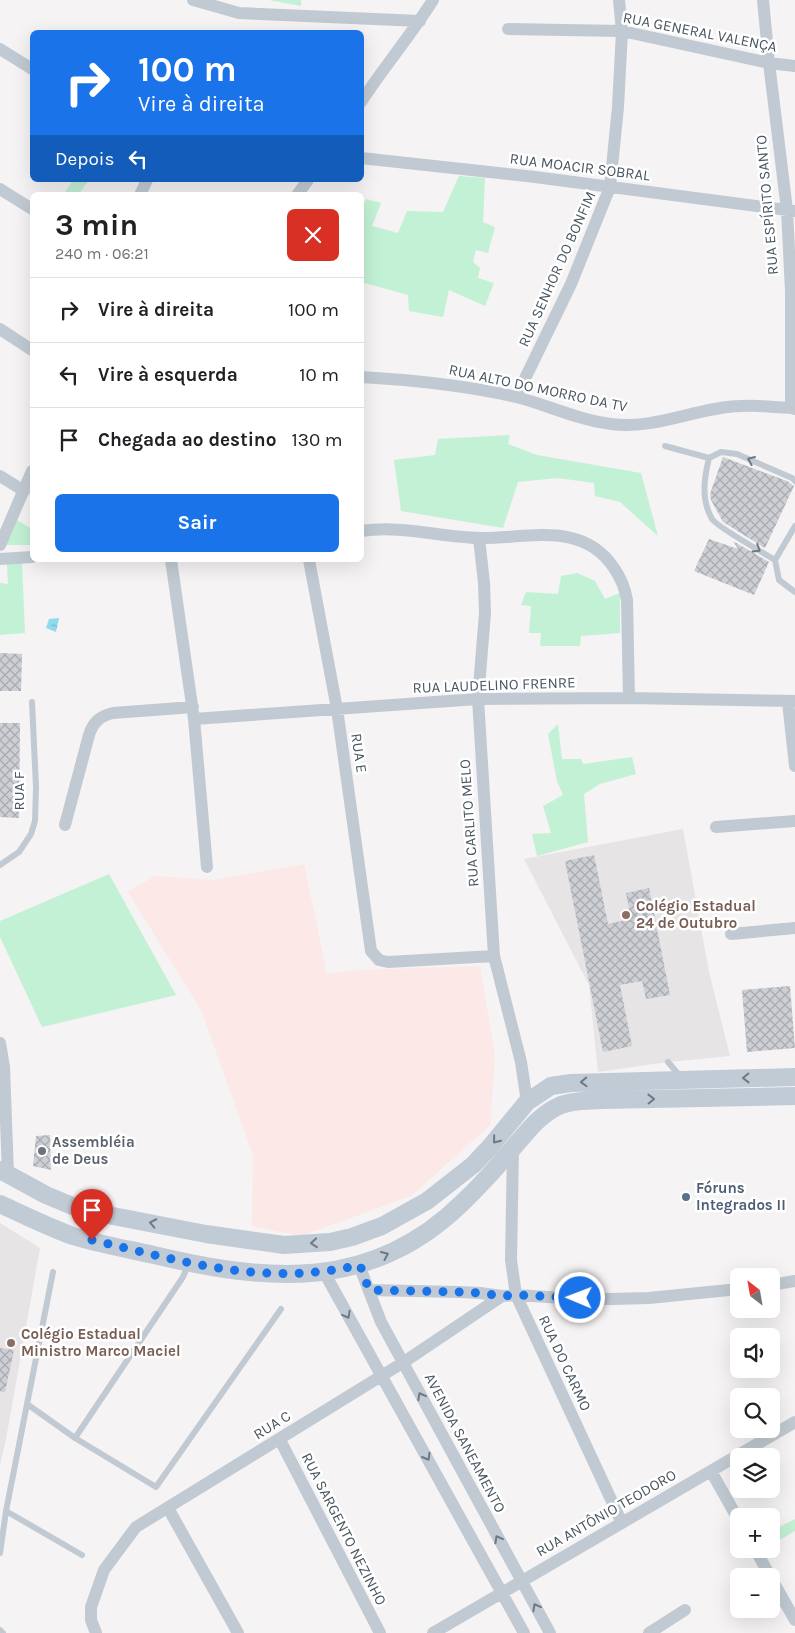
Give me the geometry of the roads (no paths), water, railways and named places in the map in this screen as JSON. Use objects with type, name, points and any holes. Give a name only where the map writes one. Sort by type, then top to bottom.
[{"type":"main road","points":[[4,1172],[46,1196],[82,1210],[206,1234],[284,1245],[330,1242],[352,1238],[382,1226],[427,1201],[478,1159],[527,1102],[541,1091],[556,1084],[795,1077]]},
{"type":"main road","points":[[0,1204],[32,1220],[73,1236],[189,1263],[223,1270],[258,1274],[324,1272],[360,1265],[381,1258],[411,1243],[435,1227],[462,1204],[537,1120],[559,1106],[572,1102],[795,1096]]},
{"type":"main road","points":[[32,1220],[42,1215],[46,1210],[48,1203],[46,1196]]},
{"type":"main road","points":[[73,1236],[72,1222],[82,1210]]},
{"type":"street","points":[[194,0],[239,13],[420,21]]},
{"type":"street","points":[[364,98],[394,54],[420,21],[433,0]]},
{"type":"street","name":"RUA SENHOR DO BONFIM","points":[[516,397],[571,284],[610,187],[618,107],[622,31],[619,0]]},
{"type":"street","name":"RUA ESPÍRITO SANTO","points":[[763,0],[769,63],[791,210],[794,410]]},
{"type":"street","name":"RUA GENERAL VALENÇA","points":[[508,29],[622,31],[769,63],[795,66]]},
{"type":"street","points":[[0,49],[30,68]]},
{"type":"street","name":"RUA MOACIR SOBRAL","points":[[364,158],[791,210]]},
{"type":"street","points":[[0,189],[30,208]]},
{"type":"street","points":[[0,329],[30,349]]},
{"type":"street","name":"RUA ALTO DO MORRO DA TV","points":[[364,377],[438,383],[516,397],[565,413],[610,424],[629,425],[658,422],[717,408],[751,404],[794,410]]},
{"type":"street","points":[[0,476],[24,490]]},
{"type":"street","points":[[0,544],[30,476]]},
{"type":"street","points":[[364,531],[397,529],[479,538],[548,534],[582,542],[601,553],[610,562],[626,592],[629,698]]},
{"type":"street","name":"RUA CARLITO MELO","points":[[479,538],[485,613],[478,699],[494,956],[521,1062],[527,1102]]},
{"type":"street","points":[[0,559],[30,557]]},
{"type":"street","points":[[171,562],[194,713],[207,867]]},
{"type":"street","name":"RUA E","points":[[309,562],[337,709],[371,951],[379,960],[388,962],[494,956]]},
{"type":"street","name":"RUA LAUDELINO FRENRE","points":[[65,825],[89,735],[95,721],[104,715],[113,713],[337,709],[478,699],[629,698],[791,702]]},
{"type":"street","points":[[791,702],[795,766]]},
{"type":"street","points":[[716,827],[795,821]]},
{"type":"street","points":[[731,934],[795,928]]},
{"type":"street","points":[[0,1043],[4,1067],[4,1172]]},
{"type":"street","name":"RUA DO CARMO","points":[[513,1148],[511,1260],[516,1295],[622,1522]]},
{"type":"street","name":"AVENIDA SANEAMENTO","points":[[360,1265],[381,1322],[550,1633]]},
{"type":"street","points":[[324,1272],[524,1633]]},
{"type":"street","points":[[780,1284],[795,1282]]},
{"type":"street","points":[[369,1290],[470,1292],[502,1296],[564,1298],[649,1298],[730,1290]]},
{"type":"street","name":"RUA C","points":[[96,1633],[91,1620],[91,1608],[104,1570],[136,1527],[404,1362],[502,1296]]},
{"type":"street","name":"RUA ANTÔNIO TEODORO","points":[[433,1633],[795,1422]]},
{"type":"street","name":"RUA SARGENTO NEZINHO","points":[[280,1440],[380,1633]]},
{"type":"street","points":[[437,1475],[457,1464]]},
{"type":"street","points":[[711,1471],[732,1508]]},
{"type":"street","points":[[168,1508],[238,1633]]},
{"type":"street","points":[[780,1593],[795,1620]]},
{"type":"street","points":[[650,1633],[685,1610]]},
{"type":"lane","points":[[665,446],[709,458],[720,452],[737,454],[795,481]]},
{"type":"lane","points":[[709,458],[705,475],[704,499],[713,521],[775,560]]},
{"type":"lane","points":[[795,526],[775,560],[779,580],[795,592]]},
{"type":"lane","name":"RUA F","points":[[0,865],[19,852],[30,834],[35,821],[36,787],[32,702]]},
{"type":"lane","points":[[668,1062],[682,1079]]},
{"type":"lane","points":[[75,1438],[183,1277],[189,1263]]},
{"type":"lane","points":[[0,1553],[6,1511],[53,1272]]},
{"type":"lane","points":[[27,1404],[75,1438],[156,1487],[281,1310]]},
{"type":"lane","points":[[6,1511],[82,1555]]},
{"type":"lane","points":[[0,1630],[3,1633]]},
{"type":"water","points":[[59,618],[56,632],[46,628],[49,619]]},
{"type":"place","name":"Colégio Estadual 24 de Outubro","points":[[626,915]]},
{"type":"place","name":"Assembléia de Deus","points":[[42,1151]]},
{"type":"place","name":"Fóruns Integrados II","points":[[686,1197]]},
{"type":"place","name":"Colégio Estadual Ministro Marco Maciel","points":[[11,1343]]}]
